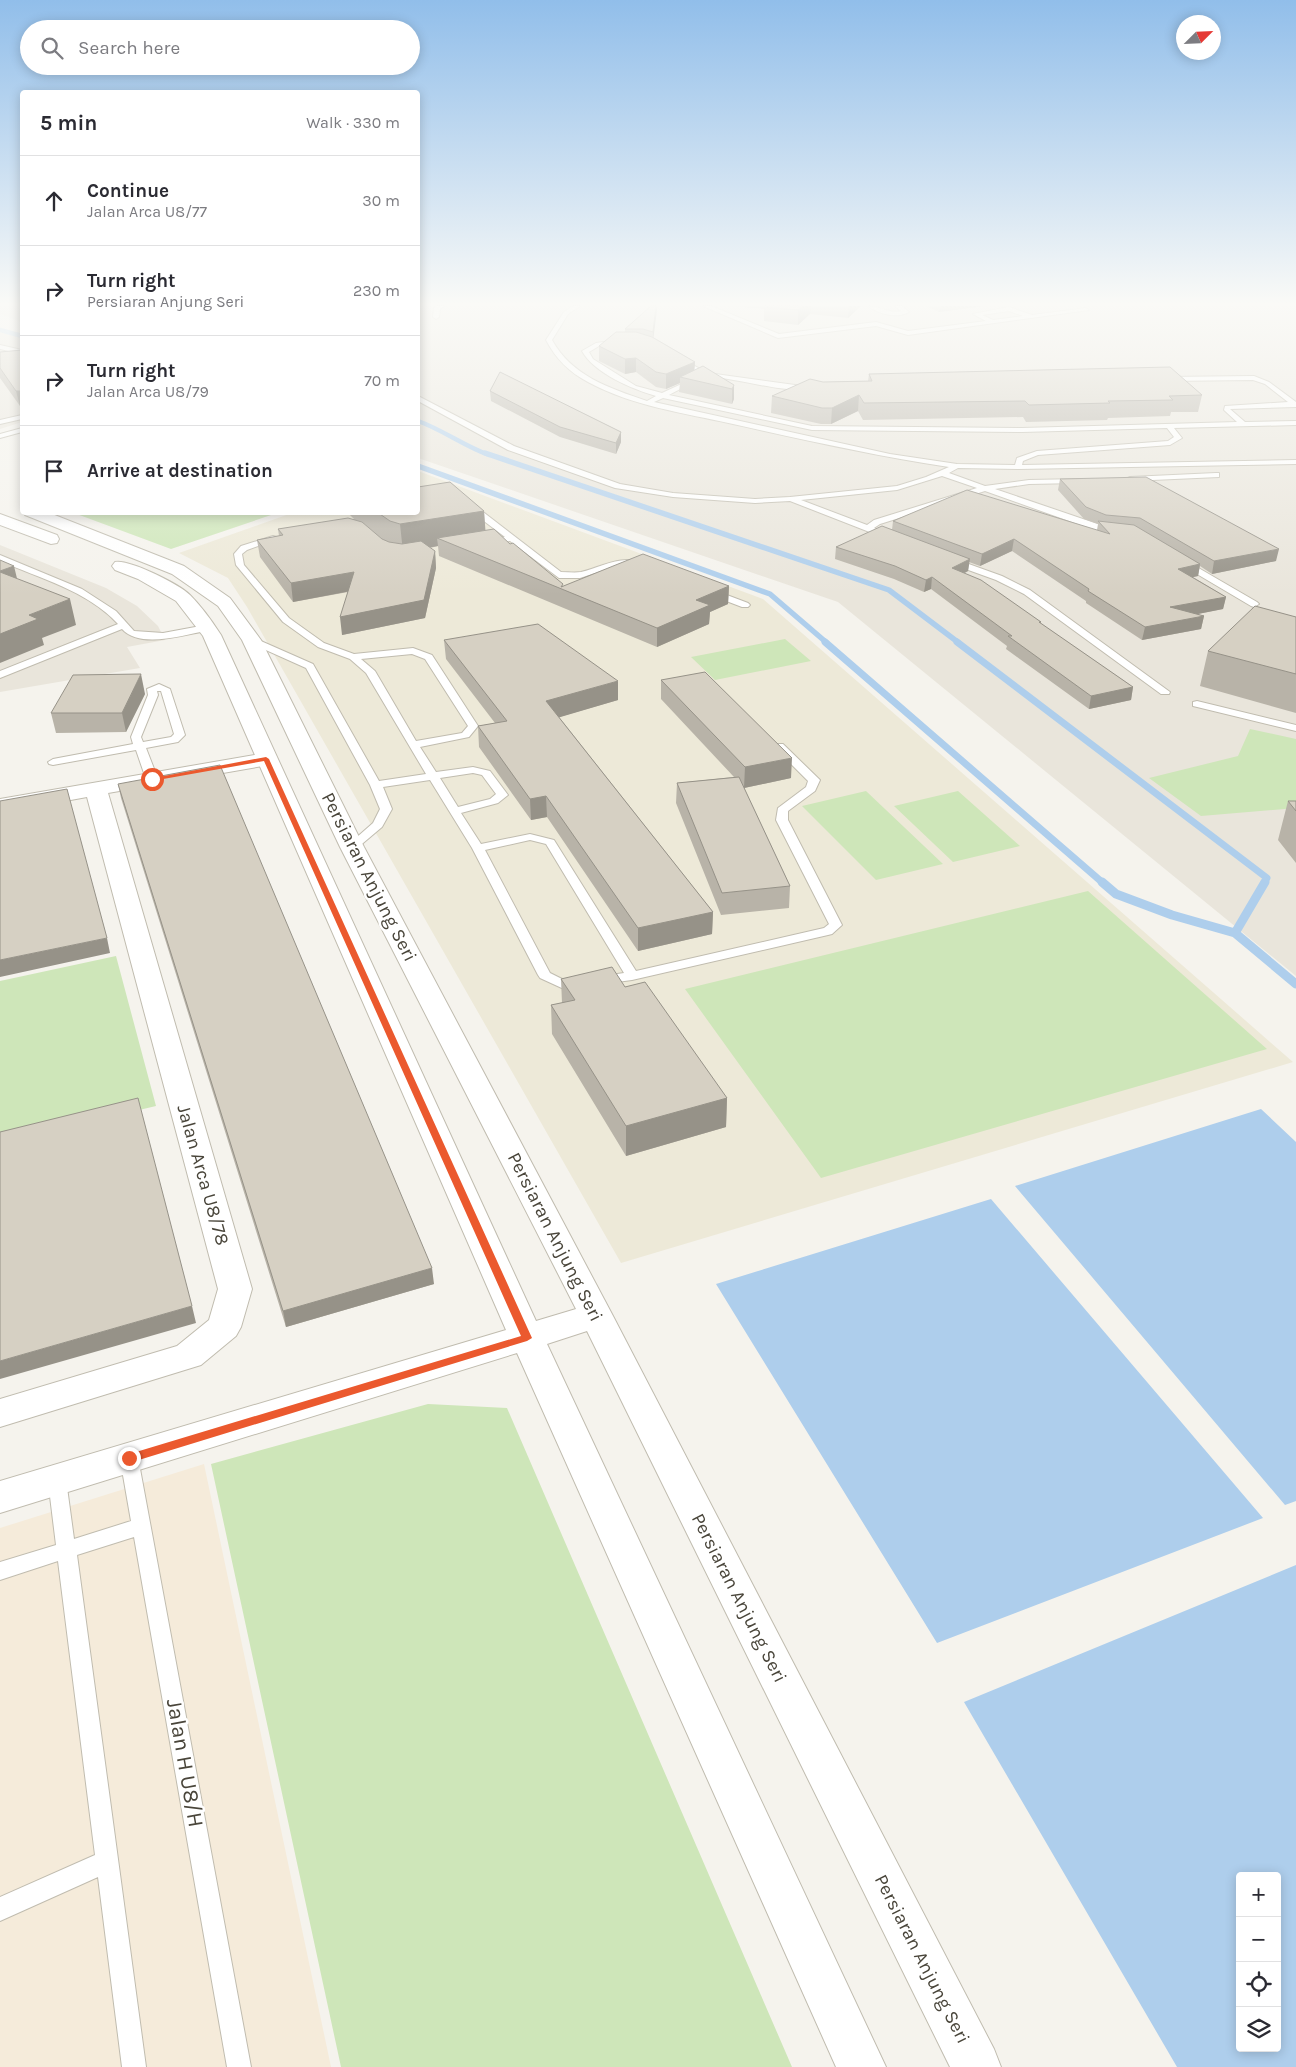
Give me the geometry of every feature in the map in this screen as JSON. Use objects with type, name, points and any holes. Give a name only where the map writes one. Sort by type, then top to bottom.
[{"type":"street","name":"Persiaran Anjung Seri","points":[[23,515],[144,575],[182,597],[212,635],[527,1338],[861,2067]]},
{"type":"street","name":"Persiaran Anjung Seri","points":[[25,515],[178,570],[224,602],[252,640],[352,847],[596,1316],[976,2067]]},
{"type":"street","points":[[0,806],[266,759]]},
{"type":"street","name":"Jalan Arca U8/78","points":[[0,1413],[189,1356],[224,1326],[235,1289],[96,789]]},
{"type":"street","points":[[0,1497],[596,1316]]},
{"type":"lane","points":[[426,402],[511,448],[618,486],[674,495],[755,501],[790,499],[897,488],[930,479],[957,466]]},
{"type":"lane","points":[[694,402],[812,428],[834,430],[1022,430],[1296,423]]},
{"type":"lane","points":[[647,403],[890,456],[957,466],[1018,467],[1296,462]]},
{"type":"lane","points":[[1243,424],[1226,409],[1227,407],[1295,404]]},
{"type":"lane","points":[[0,415],[3,422],[20,418]]},
{"type":"lane","points":[[1018,467],[1020,460],[1037,453],[1170,443],[1178,438],[1169,426]]},
{"type":"lane","points":[[0,436],[20,431]]},
{"type":"lane","points":[[942,473],[1103,530],[1126,532]]},
{"type":"lane","points":[[1118,479],[1216,475]]},
{"type":"lane","points":[[868,529],[877,522],[985,488],[1029,482],[1088,480]]},
{"type":"lane","points":[[790,499],[896,539]]},
{"type":"lane","points":[[465,503],[559,575],[580,575],[624,563],[645,568]]},
{"type":"lane","points":[[290,535],[264,540],[244,548],[238,554],[240,565],[286,620],[321,645],[353,657],[370,671],[413,745],[478,848],[545,976],[564,985],[632,976],[828,931],[836,925],[782,820],[782,810],[811,789],[814,780],[774,741]]},
{"type":"lane","points":[[472,546],[510,539]]},
{"type":"lane","points":[[943,557],[999,578],[1027,592],[1165,692]]},
{"type":"lane","points":[[0,558],[80,591],[112,613],[132,633],[144,636],[163,636],[206,628]]},
{"type":"lane","points":[[1177,558],[1254,604]]},
{"type":"lane","points":[[700,588],[745,605]]},
{"type":"lane","points":[[0,675],[123,625]]},
{"type":"lane","points":[[252,640],[310,666],[376,785],[386,809],[378,825],[352,847]]},
{"type":"lane","points":[[353,657],[413,651],[429,657],[472,726],[465,735],[413,745]]},
{"type":"lane","points":[[53,762],[140,746],[174,740],[180,734],[165,689],[159,687],[152,690],[153,695],[136,737],[140,746],[152,779]]},
{"type":"lane","points":[[1197,704],[1296,728]]},
{"type":"lane","points":[[376,785],[473,770],[486,773],[502,794],[494,801],[454,811]]},
{"type":"lane","points":[[478,848],[530,836],[550,842],[632,976]]},
{"type":"lane","name":"Jalan H U8/H","points":[[129,1458],[239,2067]]},
{"type":"lane","points":[[57,1480],[134,2067]]},
{"type":"lane","points":[[0,1571],[142,1526]]},
{"type":"lane","points":[[0,1909],[107,1862]]},
{"type":"shaded area","points":[[0,402],[20,402],[20,423],[0,429]]},
{"type":"shaded area","points":[[420,402],[1296,402],[1296,976],[838,602],[420,459]]},
{"type":"shaded area","points":[[420,472],[763,599],[1293,1062],[621,1263],[247,607],[228,578],[179,553],[286,515],[420,515]]},
{"type":"shaded area","points":[[0,545],[106,588],[137,606],[158,626],[165,640],[127,647],[140,668],[0,692]]},
{"type":"shaded area","points":[[204,1464],[331,2067],[0,2067],[0,1528]]},
{"type":"green space","points":[[79,515],[271,515],[171,549]]},
{"type":"green space","points":[[785,639],[811,661],[715,680],[691,657]]},
{"type":"green space","points":[[1250,729],[1296,739],[1296,808],[1201,816],[1149,778],[1238,756]]},
{"type":"green space","points":[[866,791],[943,864],[876,880],[802,806]]},
{"type":"green space","points":[[958,791],[1020,846],[953,862],[894,806]]},
{"type":"green space","points":[[1088,891],[1267,1049],[821,1178],[685,989]]},
{"type":"green space","points":[[116,956],[156,1106],[0,1143],[0,981]]},
{"type":"green space","points":[[428,1404],[507,1408],[792,2067],[341,2067],[211,1464]]},
{"type":"water","points":[[1261,1109],[1296,1142],[1296,1501],[1285,1505],[1015,1186]]},
{"type":"water","points":[[991,1199],[1263,1518],[937,1643],[716,1284]]},
{"type":"water","points":[[1296,1565],[1296,2067],[1177,2067],[964,1702]]},
{"type":"building","points":[[512,402],[561,402],[621,432],[616,443],[560,427]]},
{"type":"building","points":[[799,402],[844,402],[832,408],[822,408]]},
{"type":"building","points":[[1026,402],[1110,403],[1029,405]]},
{"type":"building","points":[[1146,477],[1279,549],[1214,561],[1140,518],[1106,515],[1086,507],[1060,479]]},
{"type":"building","points":[[450,482],[484,511],[400,524],[390,521],[381,515],[420,515],[420,487]]},
{"type":"building","points":[[967,490],[1110,534],[1098,521],[1134,525],[1200,564],[1178,569],[1226,597],[1170,607],[1204,616],[1145,627],[1088,591],[1089,589],[1014,539],[982,554],[893,521]]},
{"type":"building","points":[[348,518],[362,522],[382,539],[389,542],[402,544],[421,541],[435,551],[424,600],[340,617],[354,572],[291,583],[257,540],[283,535],[278,529]]},
{"type":"building","points":[[882,526],[970,559],[952,568],[981,580],[1133,687],[1091,696],[1008,636],[1012,636],[932,577],[926,580],[895,566],[836,547]]},
{"type":"building","points":[[494,529],[510,544],[513,543],[563,584],[561,587],[643,554],[729,586],[696,600],[710,605],[657,628],[437,538]]},
{"type":"building","points":[[0,560],[14,566],[0,571]]},
{"type":"building","points":[[0,572],[70,599],[29,615],[38,619],[0,634]]},
{"type":"building","points":[[1255,606],[1296,617],[1296,674],[1208,651]]},
{"type":"building","points":[[538,624],[618,681],[546,701],[713,912],[638,928],[546,796],[530,799],[478,726],[507,721],[444,640]]},
{"type":"building","points":[[705,672],[792,758],[745,767],[661,680]]},
{"type":"building","points":[[141,674],[122,713],[51,713],[73,675]]},
{"type":"building","points":[[220,765],[432,1268],[283,1311],[118,784]]},
{"type":"building","points":[[739,777],[790,886],[722,893],[677,783]]},
{"type":"building","points":[[67,789],[107,938],[0,960],[0,801]]},
{"type":"building","points":[[1288,801],[1296,801],[1296,811]]},
{"type":"building","points":[[612,967],[625,987],[645,982],[727,1098],[626,1126],[551,1005],[575,1000],[561,979]]},
{"type":"building","points":[[138,1098],[192,1306],[0,1361],[0,1132]]},
{"type":"waterway","points":[[420,422],[489,455]]},
{"type":"waterway","points":[[485,453],[889,590],[959,643]]},
{"type":"waterway","points":[[420,467],[770,594],[827,643]]},
{"type":"waterway","points":[[825,642],[1103,883]]},
{"type":"waterway","points":[[957,642],[1267,878],[1264,883]]},
{"type":"waterway","points":[[1102,882],[1116,894],[1172,915],[1235,933]]},
{"type":"waterway","points":[[1235,933],[1265,882]]},
{"type":"waterway","points":[[1235,933],[1296,984]]},
{"type":"route","points":[[129,1458],[527,1338],[266,759],[152,779]]}]
